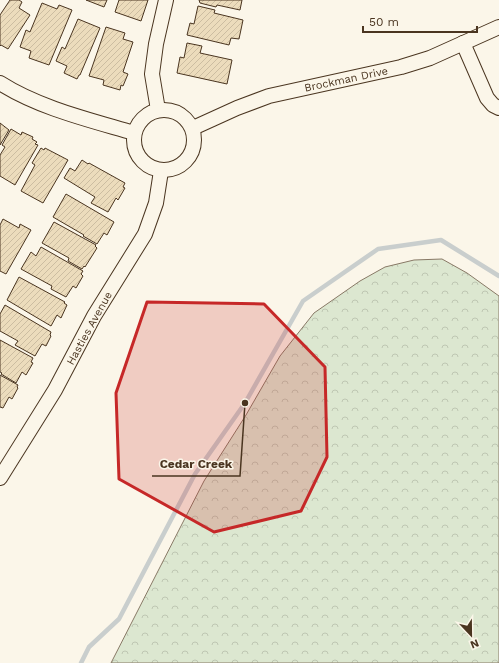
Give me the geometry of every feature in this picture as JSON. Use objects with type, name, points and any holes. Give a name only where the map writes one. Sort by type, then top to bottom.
[{"type":"street","points":[[158,110],[152,74],[156,44],[166,0]]},
{"type":"street","name":"Brockman Drive","points":[[192,128],[269,96],[401,67],[430,58],[499,27]]},
{"type":"street","points":[[463,43],[487,98],[493,105],[499,108]]},
{"type":"street","points":[[0,83],[9,89],[41,103],[134,133]]},
{"type":"street","points":[[158,110],[169,110],[179,113],[187,119],[195,138],[194,149],[189,158],[181,166],[172,170],[161,171],[151,168],[142,162],[136,153],[134,133],[137,125],[143,118],[158,110]]},
{"type":"street","name":"Hasties Avenue","points":[[0,478],[55,390],[94,316],[145,234],[156,203],[161,171]]},
{"type":"highlighted area","points":[[147,302],[264,304],[325,367],[327,457],[301,511],[214,532],[119,479],[116,393]]},
{"type":"green space","points":[[442,259],[467,273],[499,296],[499,663],[111,663],[204,481],[246,415],[280,356],[314,313],[360,281],[385,267],[414,260]]},
{"type":"building","points":[[10,0],[19,0],[22,2],[19,8],[30,15],[8,49],[1,45],[0,46],[0,15]]},
{"type":"building","points":[[86,0],[107,0],[104,7]]},
{"type":"building","points":[[119,0],[148,0],[141,21],[115,12]]},
{"type":"building","points":[[199,0],[242,0],[240,10],[217,5],[216,7],[200,3]]},
{"type":"building","points":[[42,3],[57,9],[59,5],[72,10],[49,65],[29,58],[31,51],[20,47],[26,30],[30,32]]},
{"type":"building","points":[[198,6],[215,10],[214,13],[243,20],[239,39],[231,38],[229,45],[187,35],[190,23],[194,24]]},
{"type":"building","points":[[78,19],[100,28],[77,79],[64,73],[67,66],[56,61],[62,47],[65,49]]},
{"type":"building","points":[[106,27],[125,33],[123,39],[133,42],[123,72],[128,74],[123,86],[121,85],[120,90],[103,85],[104,80],[89,76]]},
{"type":"building","points":[[187,43],[202,46],[200,53],[232,60],[227,84],[177,73],[180,57],[184,58]]},
{"type":"building","points":[[0,123],[9,130],[0,145]]},
{"type":"building","points":[[11,129],[21,135],[22,132],[33,137],[32,139],[37,142],[35,144],[38,145],[15,185],[0,176],[0,155],[5,147],[2,145]]},
{"type":"building","points":[[41,148],[44,150],[45,148],[68,160],[43,203],[21,191],[35,165],[32,163]]},
{"type":"building","points":[[82,160],[125,183],[123,187],[125,188],[118,200],[116,198],[108,212],[91,203],[95,197],[64,178],[70,168],[75,171]]},
{"type":"building","points":[[66,194],[114,222],[107,235],[104,233],[97,244],[53,217]]},
{"type":"building","points":[[3,219],[19,228],[20,224],[31,230],[6,274],[0,271],[0,225]]},
{"type":"building","points":[[54,222],[96,245],[95,246],[97,248],[85,267],[84,266],[82,269],[68,261],[69,258],[42,243]]},
{"type":"building","points":[[41,247],[83,271],[81,274],[83,276],[76,288],[73,286],[66,297],[51,289],[52,286],[21,269],[31,252],[36,256]]},
{"type":"building","points":[[19,277],[65,302],[64,303],[67,305],[61,318],[57,315],[51,326],[7,300]]},
{"type":"building","points":[[5,305],[51,332],[51,336],[46,346],[42,344],[35,356],[15,345],[18,341],[0,331],[0,314]]},
{"type":"building","points":[[0,340],[33,358],[31,362],[33,363],[26,375],[22,372],[16,383],[0,372]]},
{"type":"building","points":[[0,375],[18,385],[12,399],[9,397],[3,408],[0,407]]},
{"type":"waterway","points":[[81,663],[89,647],[119,619],[195,474],[245,403],[303,301],[378,249],[441,240],[499,276]]},
{"type":"place","name":"Cedar Creek","points":[[245,403]]}]
